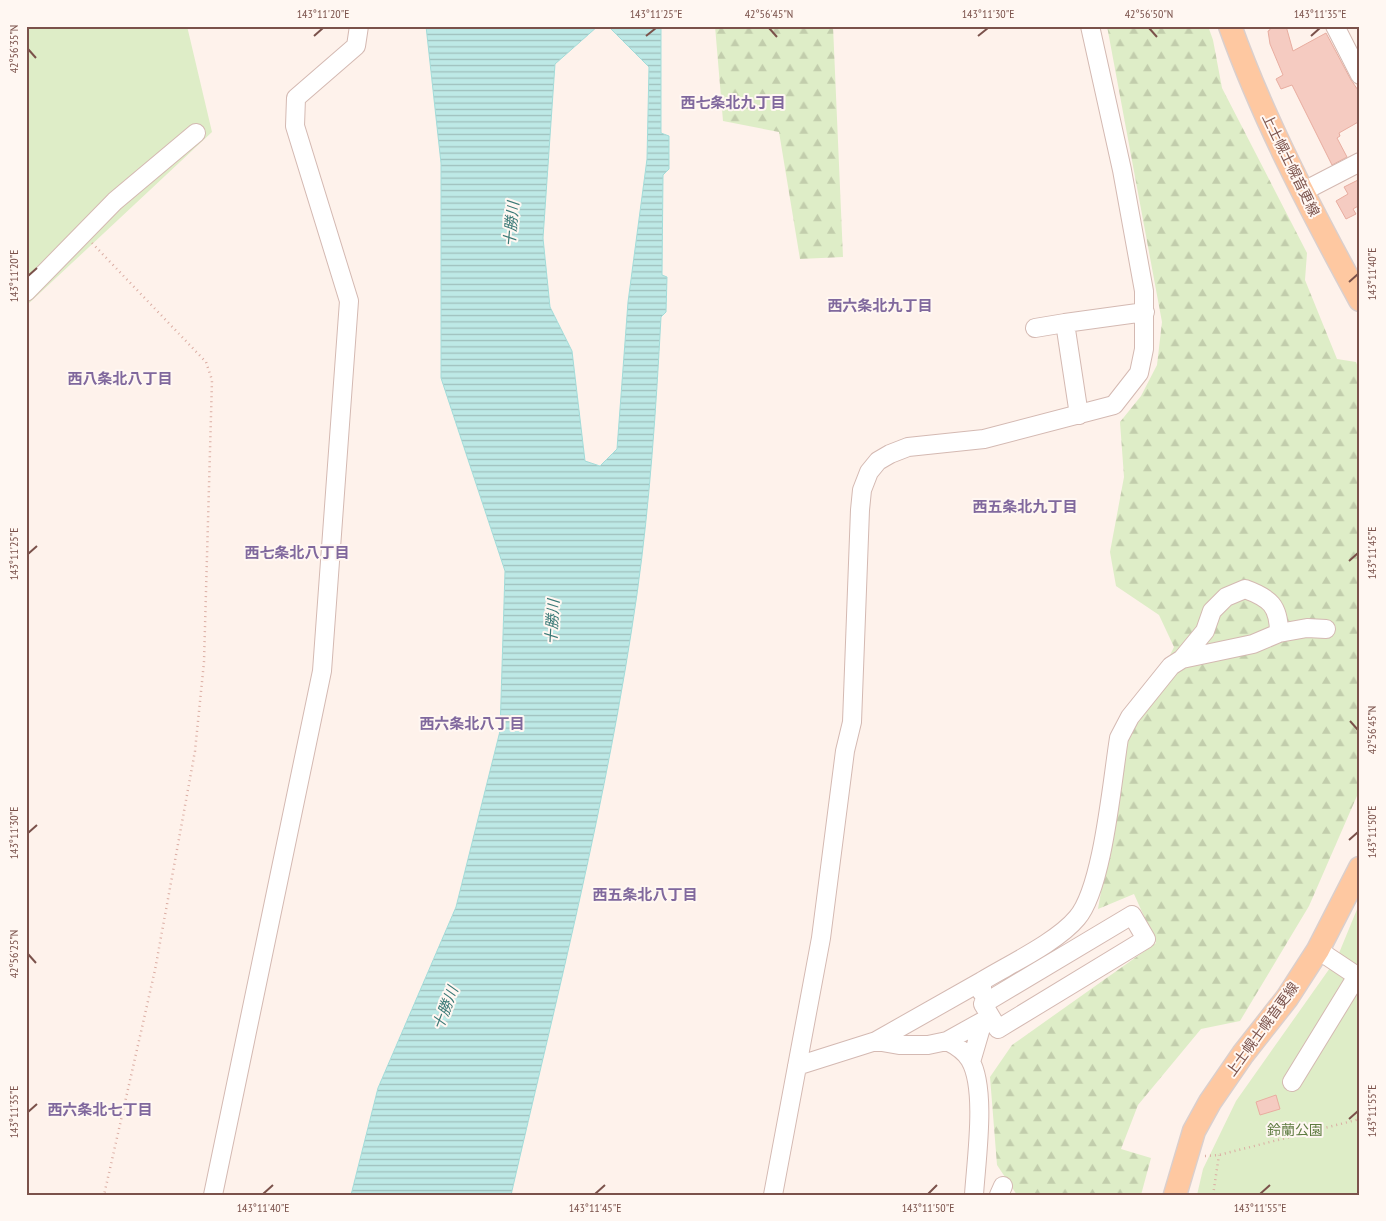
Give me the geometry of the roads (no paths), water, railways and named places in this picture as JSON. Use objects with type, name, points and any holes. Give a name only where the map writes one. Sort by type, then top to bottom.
[{"type":"main road","name":"上士幌士幌音更線","points":[[1230,26],[1302,192],[1360,300]]},
{"type":"main road","name":"上士幌士幌音更線","points":[[1175,1195],[1194,1131],[1210,1102],[1243,1054],[1287,998],[1318,950],[1360,868]]},
{"type":"street","points":[[213,1195],[322,671],[325,632],[349,301],[295,126],[296,98],[356,46],[359,26]]},
{"type":"street","points":[[773,1195],[821,938],[844,751],[852,722],[860,510],[862,490],[868,472],[878,461],[908,447],[984,439],[1114,405],[1139,373],[1144,349],[1144,291],[1122,170],[1090,26]]},
{"type":"street","points":[[1335,26],[1360,75]]},
{"type":"street","points":[[26,292],[115,201],[196,133]]},
{"type":"street","points":[[1302,192],[1360,162]]},
{"type":"street","points":[[1035,328],[1145,312]]},
{"type":"street","points":[[1065,324],[1079,415]]},
{"type":"street","points":[[797,1066],[876,1041],[982,982],[1063,932],[1087,905],[1096,880],[1120,738],[1130,717],[1171,666],[1182,659],[1205,631],[1212,611],[1226,597],[1245,589],[1262,595],[1275,607],[1279,620],[1279,633]]},
{"type":"street","points":[[1182,659],[1254,644],[1279,633],[1307,628],[1326,629]]},
{"type":"street","points":[[876,1041],[899,1045],[928,1045],[947,1041],[983,1013],[1002,993],[1132,915],[1146,939],[998,1029],[983,1013]]},
{"type":"street","points":[[1292,1082],[1357,976],[1318,950]]},
{"type":"street","points":[[971,1062],[983,1013],[982,982]]},
{"type":"street","points":[[1002,993],[1016,1018]]},
{"type":"street","points":[[947,1041],[960,1048],[971,1062],[980,1102],[974,1195]]},
{"type":"water","name":"十勝川","points":[[426,26],[598,26],[555,64],[543,238],[550,307],[572,351],[585,461],[600,466],[617,449],[628,302],[647,159],[649,67],[608,26],[661,26],[661,133],[669,136],[669,169],[663,175],[662,275],[667,277],[666,312],[661,317],[652,456],[637,594],[612,746],[597,821],[511,1195],[351,1195],[378,1088],[456,907],[500,731],[505,571],[441,378],[441,163]]},
{"type":"district","name":"西七条北九丁目","points":[[733,102]]},
{"type":"district","name":"西六条北九丁目","points":[[880,305]]},
{"type":"district","name":"西八条北八丁目","points":[[120,378]]},
{"type":"district","name":"西五条北九丁目","points":[[1025,506]]},
{"type":"district","name":"西七条北八丁目","points":[[297,552]]},
{"type":"district","name":"西六条北八丁目","points":[[472,723]]},
{"type":"district","name":"西五条北八丁目","points":[[645,894]]},
{"type":"district","name":"西六条北七丁目","points":[[100,1109]]},
{"type":"park label","name":"鈴蘭公園","points":[[1295,1130]]}]
